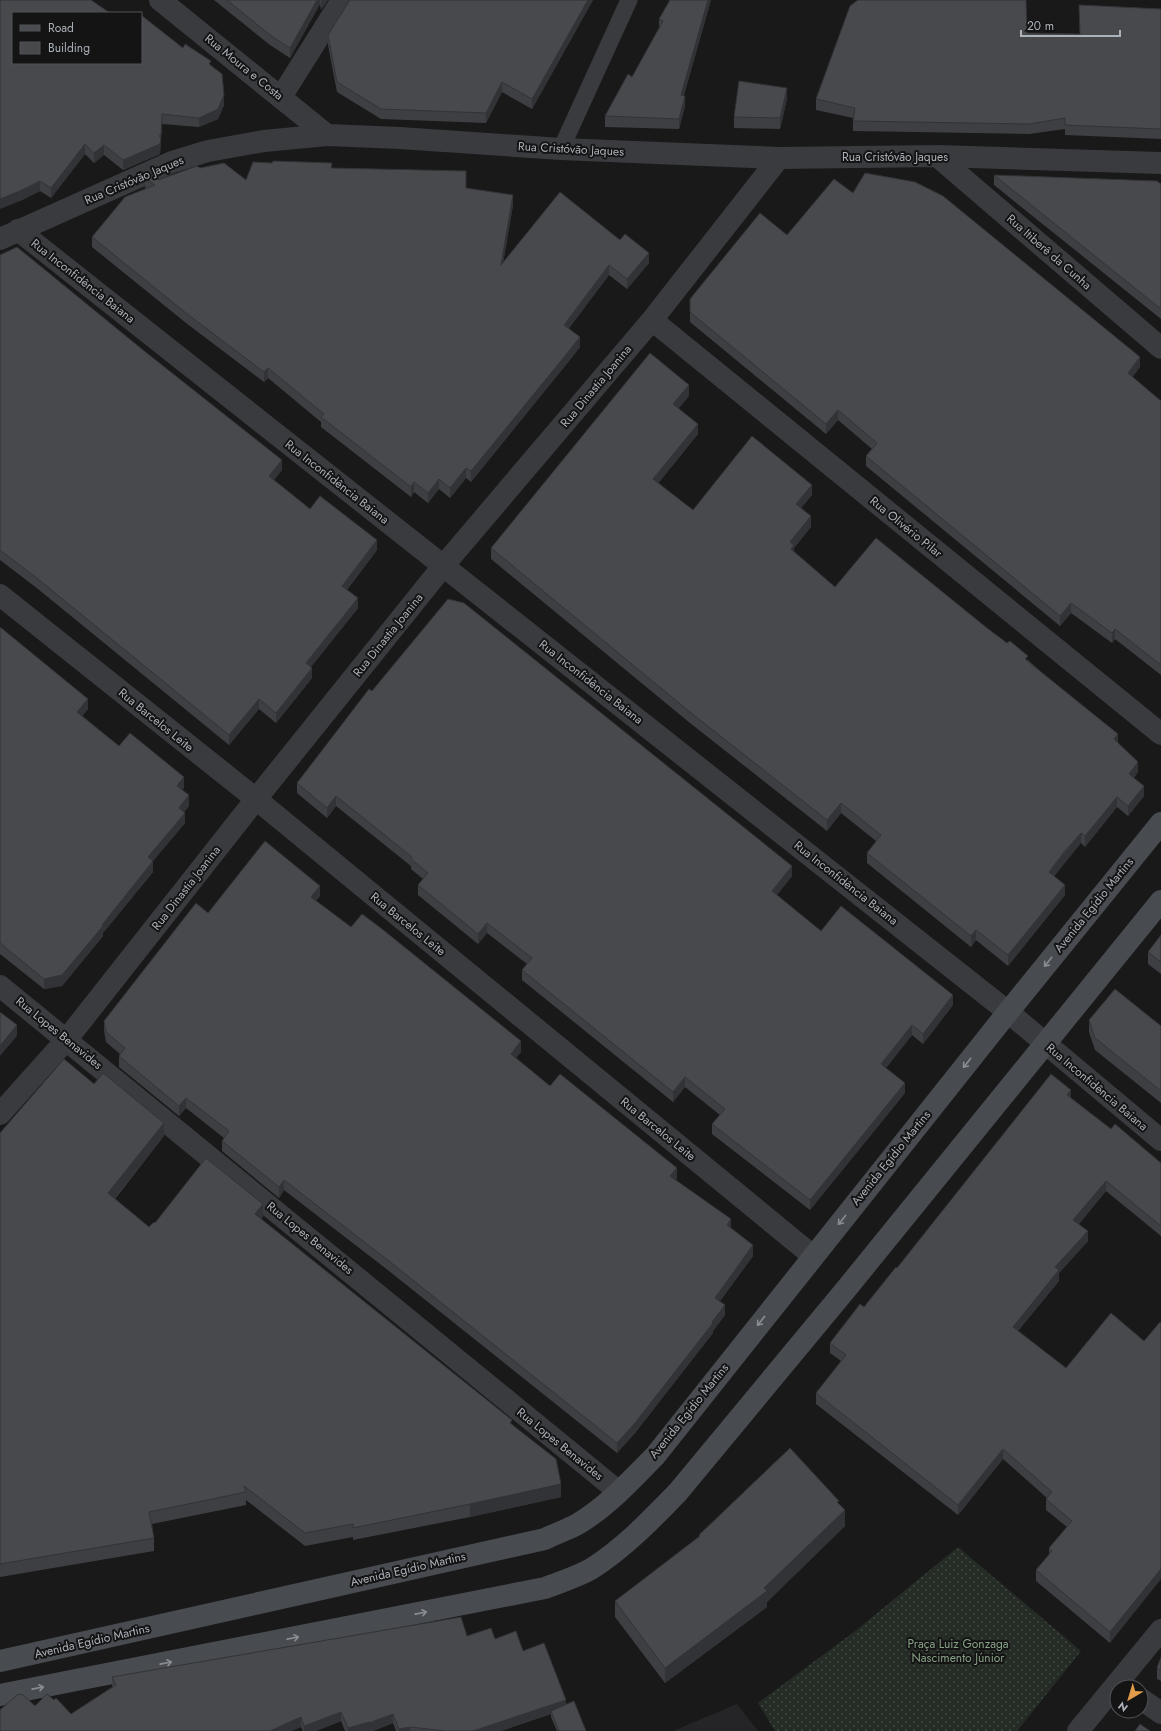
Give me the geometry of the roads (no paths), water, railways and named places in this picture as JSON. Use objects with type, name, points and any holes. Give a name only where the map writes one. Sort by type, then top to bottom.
[{"type":"main road","name":"Avenida Egídio Martins","points":[[0,1661],[545,1539],[577,1524],[598,1510],[619,1492],[655,1456],[1008,1012],[1161,823]]},
{"type":"main road","points":[[0,1695],[546,1588],[590,1569],[622,1546],[678,1492],[847,1288],[1044,1043],[1161,901]]},
{"type":"street","name":"Rua Moura e Costa","points":[[160,0],[327,135]]},
{"type":"street","points":[[281,97],[342,0]]},
{"type":"street","name":"Rua Cristóvão Jaques","points":[[9,234],[172,162],[208,151],[264,141],[327,135],[400,138],[562,149],[779,158],[937,156],[1161,163]]},
{"type":"street","name":"Rua Itiberê da Cunha","points":[[937,156],[1161,348]]},
{"type":"street","name":"Rua Dinastia Joanina","points":[[0,1114],[67,1039],[256,799],[444,566],[652,320],[779,158]]},
{"type":"street","name":"Rua Inconfidência Baiana","points":[[9,234],[444,566],[1008,1012],[1161,1140]]},
{"type":"street","name":"Rua Olivério Pilar","points":[[652,320],[1161,734]]},
{"type":"street","name":"Rua Barcelos Leite","points":[[0,595],[256,799],[813,1256]]},
{"type":"street","name":"Rua Lopes Benavides","points":[[0,986],[67,1039],[619,1492]]},
{"type":"street","points":[[1124,1679],[1161,1630]]},
{"type":"street","points":[[1078,1731],[1109,1697]]},
{"type":"street","points":[[1149,1705],[1161,1713]]},
{"type":"lane","points":[[562,149],[629,0]]},
{"type":"park label","name":"Praça Luiz Gonzaga Nascimento Júnior","points":[[958,1651]]}]
